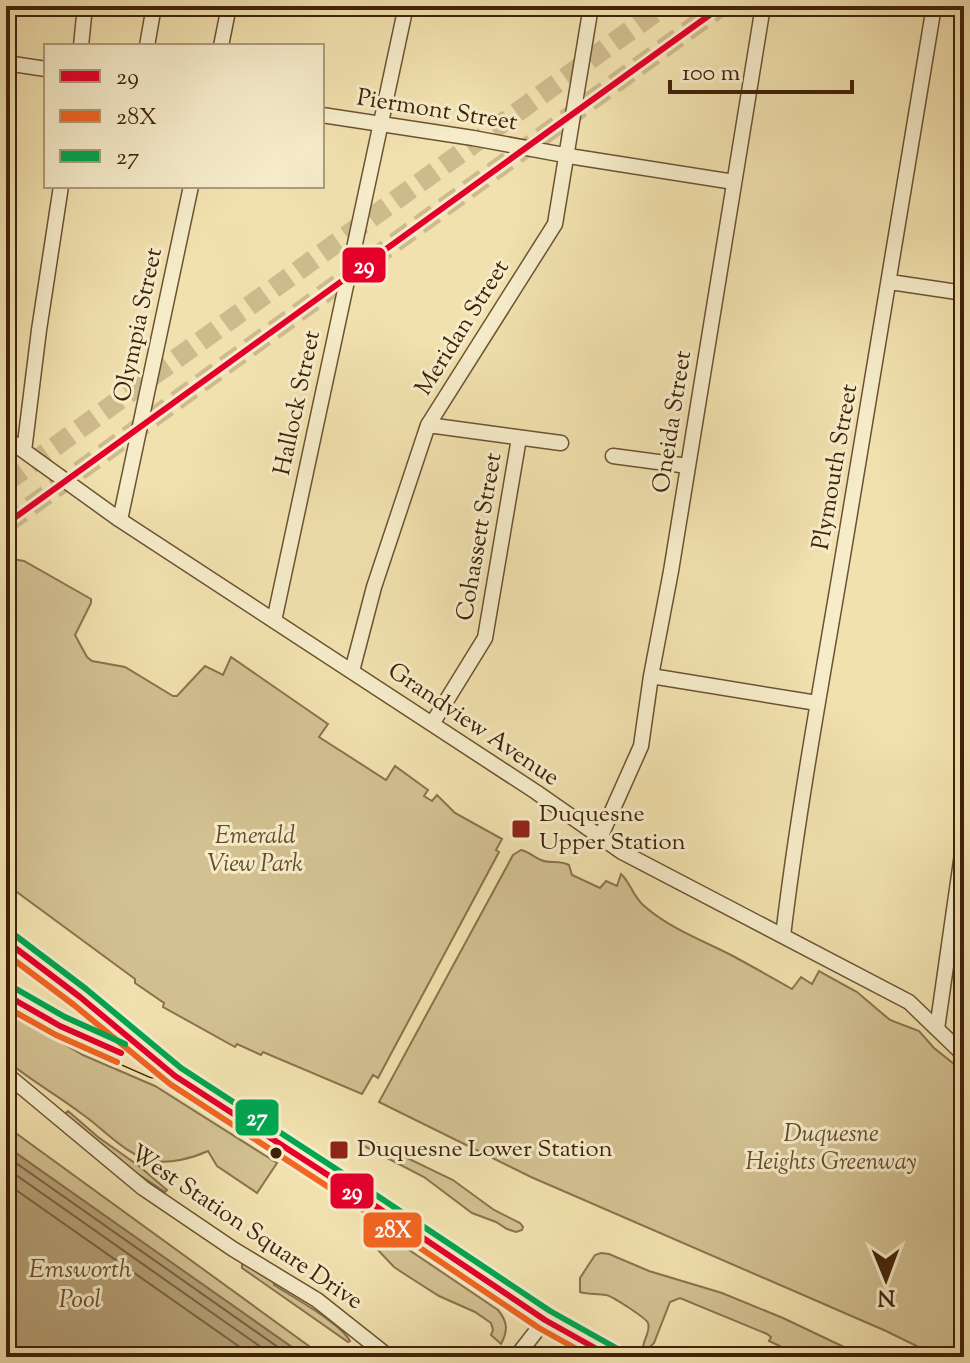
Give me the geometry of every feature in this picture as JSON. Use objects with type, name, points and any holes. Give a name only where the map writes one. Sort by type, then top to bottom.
[{"type":"highway","points":[[6,941],[80,997],[175,1076]]},
{"type":"highway","points":[[6,995],[60,1026],[175,1076]]},
{"type":"main road","points":[[6,969],[368,1201],[545,1320],[611,1357]]},
{"type":"street","points":[[81,44],[85,6]]},
{"type":"street","points":[[147,44],[154,6]]},
{"type":"street","points":[[221,44],[229,6]]},
{"type":"street","name":"Hallock Street","points":[[274,621],[406,6]]},
{"type":"street","name":"Meridan Street","points":[[352,671],[374,587],[428,425],[555,224],[591,6]]},
{"type":"street","name":"Oneida Street","points":[[600,838],[641,746],[763,6]]},
{"type":"street","name":"Plymouth Street","points":[[783,936],[817,703],[934,6]]},
{"type":"street","points":[[6,63],[44,69]]},
{"type":"street","name":"Piermont Street","points":[[324,115],[734,182]]},
{"type":"street","points":[[24,451],[61,188]]},
{"type":"street","name":"Olympia Street","points":[[120,520],[191,188]]},
{"type":"street","points":[[890,282],[964,293]]},
{"type":"street","points":[[428,425],[561,443]]},
{"type":"street","name":"Grandview Avenue","points":[[6,438],[120,520],[536,792],[622,852],[909,1002],[964,1055]]},
{"type":"street","name":"Cohassett Street","points":[[432,724],[485,638],[519,438]]},
{"type":"street","points":[[613,456],[688,466]]},
{"type":"street","points":[[651,676],[817,703]]},
{"type":"street","points":[[937,1029],[964,840]]},
{"type":"street","name":"West Station Square Drive","points":[[6,1074],[143,1188],[317,1300],[389,1357]]},
{"type":"street","points":[[516,1357],[545,1320]]},
{"type":"green space","name":"Emerald View Park","points":[[6,558],[24,561],[91,599],[75,635],[92,661],[125,667],[177,696],[205,666],[223,675],[231,657],[328,724],[319,737],[386,780],[395,766],[428,790],[424,796],[432,801],[437,795],[455,813],[502,839],[496,850],[499,852],[378,1078],[373,1075],[362,1094],[263,1052],[261,1055],[237,1044],[235,1047],[163,1007],[164,1003],[135,983],[135,979],[6,884]]},
{"type":"green space","name":"Duquesne Heights Greenway","points":[[521,850],[544,861],[569,865],[572,875],[600,888],[606,881],[617,886],[621,874],[642,904],[663,920],[792,989],[801,977],[812,984],[819,971],[857,992],[890,1020],[919,1031],[934,1048],[964,1072],[964,1357],[939,1357],[531,1177],[379,1102],[513,855]]},
{"type":"green space","points":[[6,1010],[83,1055],[155,1086],[277,1163],[257,1193],[217,1166],[208,1151],[167,1162],[134,1154],[6,1060]]},
{"type":"green space","points":[[68,1111],[167,1190],[165,1192],[135,1172],[65,1114]]},
{"type":"green space","points":[[6,1126],[324,1357],[306,1357],[6,1148]]},
{"type":"green space","points":[[363,1139],[453,1180],[494,1210],[520,1223],[522,1230],[507,1229],[472,1213],[424,1177],[362,1145],[360,1141]]},
{"type":"green space","points":[[381,1231],[498,1310],[506,1327],[501,1344],[491,1335],[491,1323],[439,1296],[394,1267],[375,1247]]},
{"type":"green space","points":[[601,1253],[722,1293],[865,1357],[803,1357],[769,1341],[771,1337],[767,1334],[680,1298],[670,1302],[654,1343],[648,1349],[643,1348],[648,1329],[646,1320],[609,1296],[580,1292],[580,1278],[595,1255]]},
{"type":"green space","points":[[244,1264],[326,1318],[350,1341],[242,1268]]},
{"type":"water","name":"Emsworth Pool","points":[[6,1148],[13,1151],[306,1357],[6,1357]]},
{"type":"tunnel","points":[[6,482],[664,6]]},
{"type":"tunnel","points":[[6,524],[722,6]]},
{"type":"transit line","name":"29","points":[[6,524],[722,6]]},
{"type":"transit line","name":"27","points":[[12,933],[86,989],[181,1068],[550,1311],[616,1348]]},
{"type":"transit line","name":"29","points":[[6,941],[80,997],[175,1076],[545,1320],[611,1357]]},
{"type":"transit line","name":"28X","points":[[6,954],[170,1084],[539,1328],[591,1357]]},
{"type":"transit line","name":"27","points":[[11,986],[65,1017],[125,1044]]},
{"type":"transit line","name":"29","points":[[6,995],[60,1026],[121,1053]]},
{"type":"transit line","name":"28X","points":[[6,1007],[56,1035],[117,1062]]},
{"type":"place","name":"Duquesne Upper Station","points":[[521,829]]},
{"type":"place","name":"Duquesne Lower Station","points":[[339,1150]]}]
